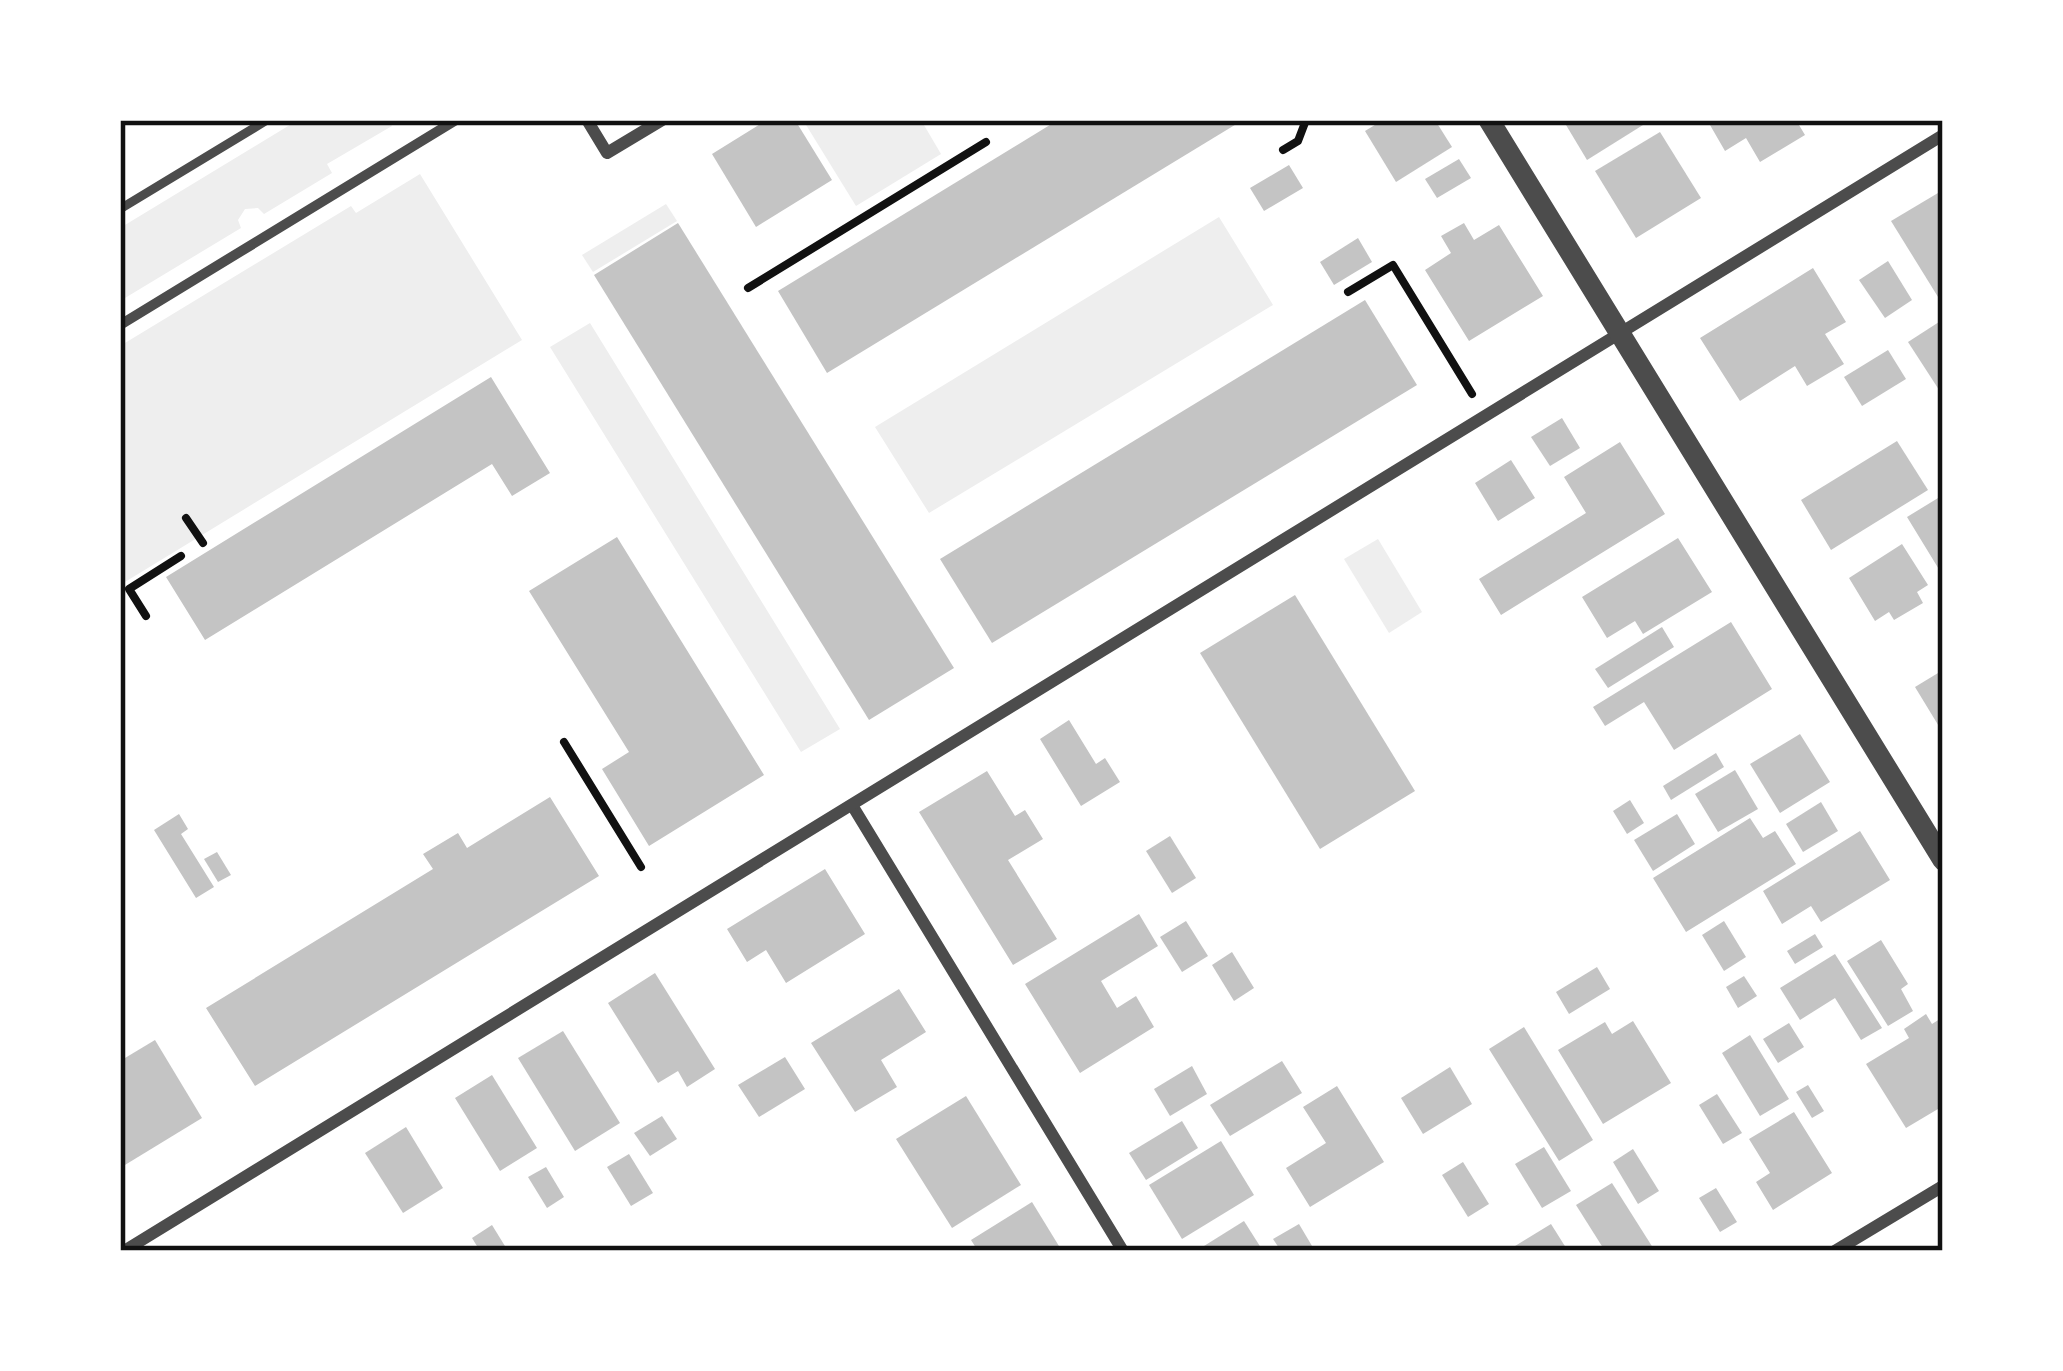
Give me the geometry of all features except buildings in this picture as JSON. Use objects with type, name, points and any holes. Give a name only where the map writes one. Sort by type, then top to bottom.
[{"type":"street","points":[[120,325],[457,120]]},
{"type":"street","points":[[587,120],[607,153],[662,120]]},
{"type":"street","points":[[1489,120],[1943,860]]},
{"type":"street","points":[[124,1251],[1943,135]]},
{"type":"street","points":[[852,805],[1123,1251]]},
{"type":"street","points":[[1835,1251],[1943,1186]]},
{"type":"lane","points":[[120,209],[267,120]]},
{"type":"path","points":[[1283,150],[1298,141],[1306,120]]},
{"type":"path","points":[[748,288],[986,142]]},
{"type":"path","points":[[1348,292],[1393,265],[1485,416]]},
{"type":"path","points":[[187,518],[203,543]]},
{"type":"path","points":[[146,616],[129,589],[181,556]]},
{"type":"path","points":[[564,742],[641,867]]},
{"type":"shaded area","points":[[298,120],[388,120],[392,126],[327,164],[332,173],[264,214],[258,208],[245,209],[238,220],[241,228],[120,301],[120,228]]},
{"type":"shaded area","points":[[803,120],[921,120],[941,154],[856,206]]},
{"type":"shaded area","points":[[420,174],[522,340],[120,585],[120,346],[351,206],[356,213]]},
{"type":"shaded area","points":[[666,204],[677,221],[593,272],[582,255]]},
{"type":"shaded area","points":[[1219,217],[1273,305],[929,513],[875,427]]},
{"type":"shaded area","points":[[590,323],[840,729],[801,752],[550,347]]},
{"type":"shaded area","points":[[1378,539],[1422,612],[1389,633],[1344,559]]}]
